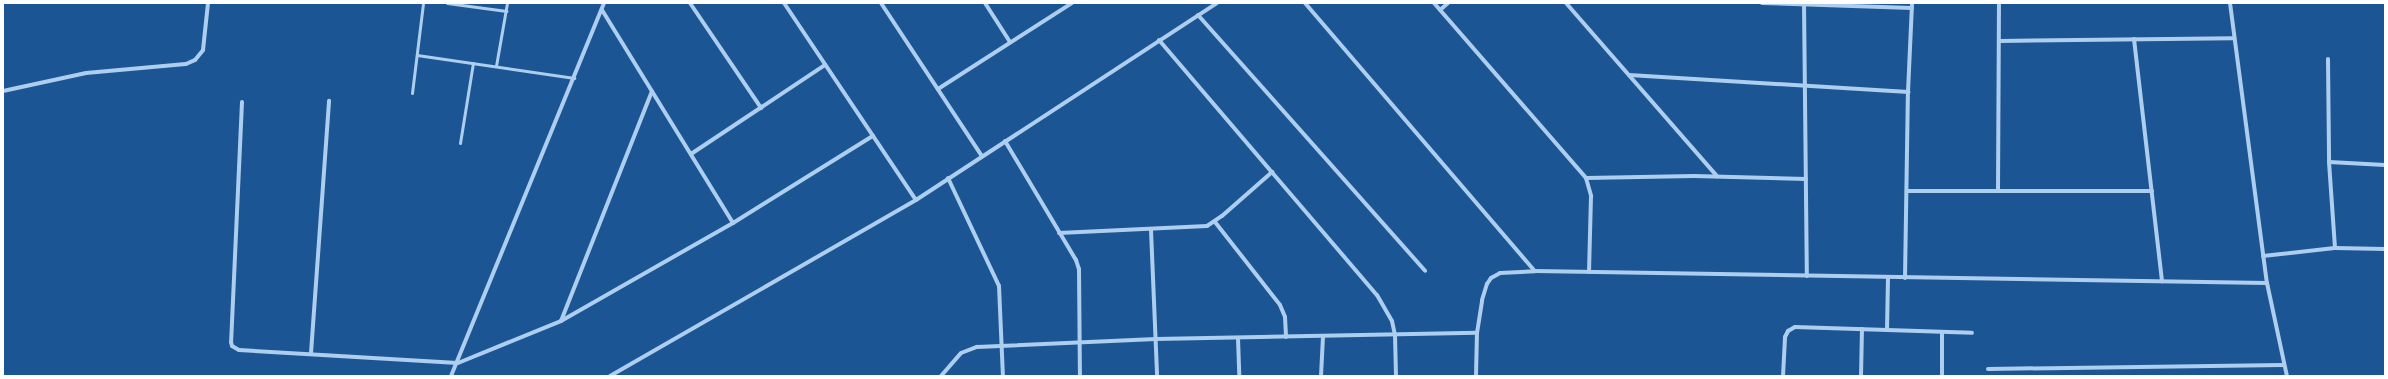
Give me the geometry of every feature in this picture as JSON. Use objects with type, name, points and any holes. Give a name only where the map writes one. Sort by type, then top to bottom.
[{"type":"street","points":[[3,91],[86,73],[186,64],[195,60],[203,50],[208,3]]},
{"type":"street","points":[[451,376],[458,363],[604,3]]},
{"type":"street","points":[[690,3],[760,108]]},
{"type":"street","points":[[784,3],[916,200]]},
{"type":"street","points":[[881,3],[982,156]]},
{"type":"street","points":[[985,3],[1010,42]]},
{"type":"street","points":[[938,89],[1072,3]]},
{"type":"street","points":[[610,376],[916,200],[1217,3]]},
{"type":"street","points":[[1305,3],[1535,271]]},
{"type":"street","points":[[1434,3],[1586,178],[1591,196],[1589,272]]},
{"type":"street","points":[[1440,10],[1448,3]]},
{"type":"street","points":[[1566,3],[1717,176]]},
{"type":"street","points":[[1762,3],[1912,5],[1908,92],[1905,278]]},
{"type":"street","points":[[1998,191],[1999,3]]},
{"type":"street","points":[[2230,3],[2267,283],[2283,365],[2287,376]]},
{"type":"street","points":[[1804,4],[1807,276]]},
{"type":"street","points":[[602,10],[733,223]]},
{"type":"street","points":[[1198,15],[1425,271]]},
{"type":"street","points":[[1999,41],[2234,38]]},
{"type":"street","points":[[2134,39],[2162,281]]},
{"type":"street","points":[[1160,40],[1377,295],[1386,308],[1395,335],[1396,376]]},
{"type":"street","points":[[2328,59],[2329,162],[2335,248]]},
{"type":"street","points":[[690,154],[825,65]]},
{"type":"street","points":[[1629,75],[1908,92]]},
{"type":"street","points":[[561,321],[652,91]]},
{"type":"street","points":[[311,353],[329,101]]},
{"type":"street","points":[[242,102],[230,342],[234,348],[239,350],[311,353],[458,363],[561,321],[733,223],[873,136]]},
{"type":"street","points":[[1005,141],[1060,233],[1079,269],[1080,376]]},
{"type":"street","points":[[2329,162],[2385,165]]},
{"type":"street","points":[[1060,233],[1198,228],[1215,222],[1272,172]]},
{"type":"street","points":[[1586,178],[1717,176],[1806,179]]},
{"type":"street","points":[[948,178],[998,286],[1003,345],[1003,376]]},
{"type":"street","points":[[1907,191],[2152,191]]},
{"type":"street","points":[[1215,222],[1280,305],[1285,317],[1286,337]]},
{"type":"street","points":[[1152,230],[1157,376]]},
{"type":"street","points":[[2263,256],[2335,248],[2385,249]]},
{"type":"street","points":[[1476,376],[1477,333],[1482,300],[1487,284],[1491,278],[1500,273],[1535,271],[1888,278],[2267,283]]},
{"type":"street","points":[[1887,330],[1888,278]]},
{"type":"street","points":[[1783,376],[1784,343],[1788,331],[1795,327],[1972,333]]},
{"type":"street","points":[[1861,376],[1862,329]]},
{"type":"street","points":[[1942,332],[1942,376]]},
{"type":"street","points":[[941,376],[961,353],[969,348],[1003,345],[1156,339],[1477,333]]},
{"type":"street","points":[[1321,376],[1323,336]]},
{"type":"street","points":[[1238,338],[1239,376]]},
{"type":"street","points":[[1988,368],[2283,365]]},
{"type":"lane","points":[[412,93],[423,3]]},
{"type":"lane","points":[[447,3],[506,11]]},
{"type":"lane","points":[[496,66],[507,3]]},
{"type":"lane","points":[[417,55],[574,78]]},
{"type":"lane","points":[[460,143],[473,63]]}]
